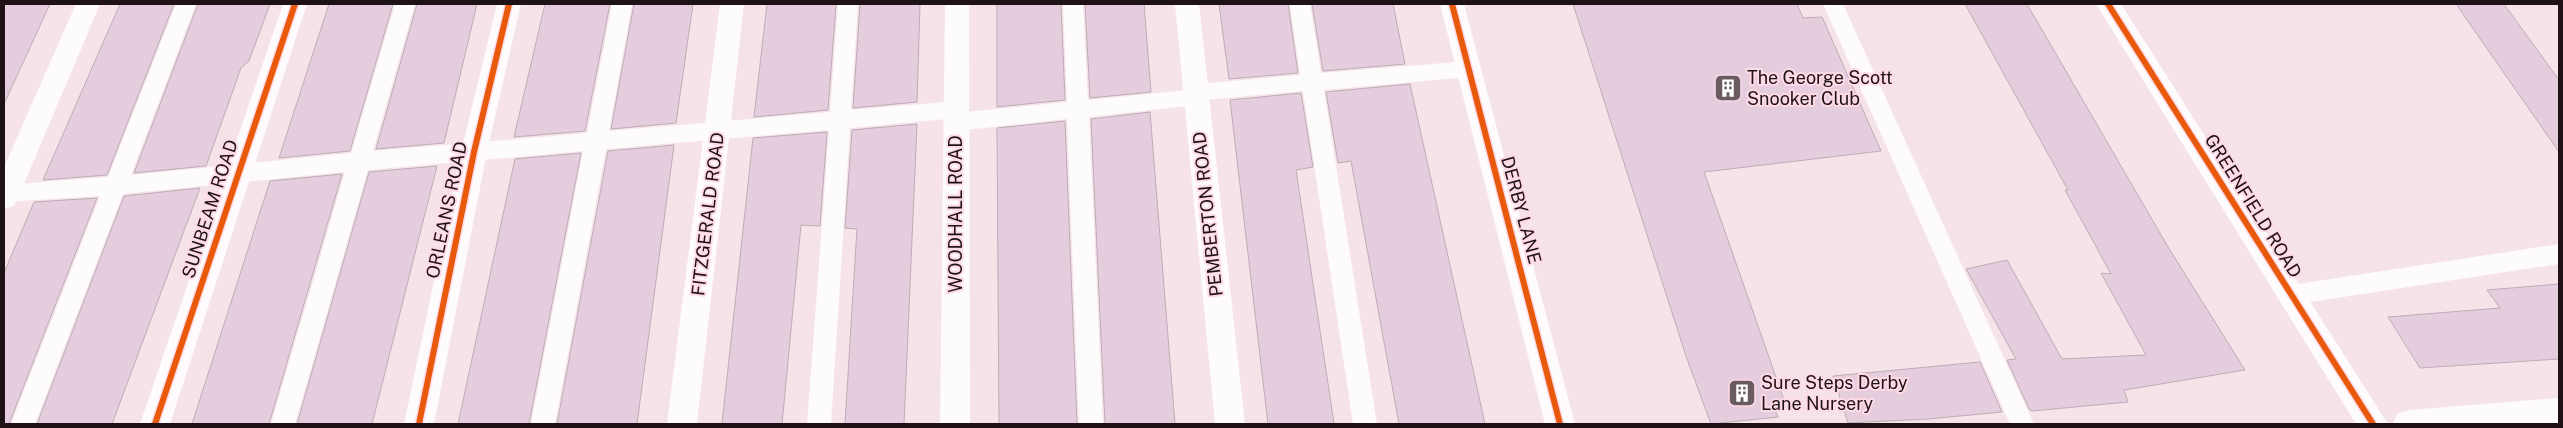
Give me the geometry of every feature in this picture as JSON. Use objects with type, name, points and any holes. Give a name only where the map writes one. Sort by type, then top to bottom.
[{"type":"street","points":[[7,186],[88,4]]},
{"type":"street","name":"SUNBEAM ROAD","points":[[155,424],[295,4]]},
{"type":"street","name":"ORLEANS ROAD","points":[[419,424],[474,152],[509,4]]},
{"type":"street","name":"FITZGERALD ROAD","points":[[682,424],[732,4]]},
{"type":"street","name":"WOODHALL ROAD","points":[[955,424],[956,4]]},
{"type":"street","name":"PEMBERTON ROAD","points":[[1187,4],[1230,424]]},
{"type":"street","name":"DERBY LANE","points":[[1452,4],[1560,424]]},
{"type":"street","name":"GREENFIELD ROAD","points":[[2108,4],[2373,424]]},
{"type":"street","points":[[2408,424],[2559,412]]},
{"type":"lane","points":[[23,424],[186,4]]},
{"type":"lane","points":[[283,424],[405,4]]},
{"type":"lane","points":[[543,424],[622,4]]},
{"type":"lane","points":[[819,424],[848,4]]},
{"type":"lane","points":[[1073,4],[1091,424]]},
{"type":"lane","points":[[1300,4],[1365,424]]},
{"type":"lane","points":[[1833,4],[2022,424]]},
{"type":"lane","points":[[7,186],[115,186],[238,172],[840,120],[1077,109],[1312,82],[1468,69]]},
{"type":"lane","points":[[2291,295],[2559,254]]},
{"type":"building","points":[[4,4],[50,4],[4,104]]},
{"type":"building","points":[[120,4],[174,4],[107,175],[43,180]]},
{"type":"building","points":[[198,4],[270,4],[249,61],[241,68],[206,166],[134,173]]},
{"type":"building","points":[[329,4],[393,4],[350,151],[279,158]]},
{"type":"building","points":[[417,4],[477,4],[444,143],[376,149]]},
{"type":"building","points":[[545,4],[610,4],[585,131],[514,137]]},
{"type":"building","points":[[634,4],[693,4],[676,123],[611,129]]},
{"type":"building","points":[[767,4],[836,4],[828,110],[754,117]]},
{"type":"building","points":[[860,4],[920,4],[917,102],[853,108]]},
{"type":"building","points":[[997,4],[1061,4],[1065,100],[997,107]]},
{"type":"building","points":[[1085,4],[1144,4],[1151,92],[1090,98]]},
{"type":"building","points":[[1219,4],[1288,4],[1298,73],[1229,79]]},
{"type":"building","points":[[1312,4],[1393,4],[1405,64],[1323,71]]},
{"type":"building","points":[[1573,4],[1797,4],[1803,18],[1822,17],[1881,151],[1704,172],[1784,400],[1771,402],[1778,417],[1711,424],[1686,356]]},
{"type":"building","points":[[1965,4],[2027,4],[2168,247],[2245,370],[2124,390],[2128,402],[2032,411],[2029,409],[2007,360],[2016,359],[1966,269],[2007,260],[2062,359],[2146,355],[2101,273],[2111,274],[2065,190],[2068,190]]},
{"type":"building","points":[[2456,4],[2504,4],[2559,80],[2559,152]]},
{"type":"building","points":[[1410,84],[1485,424],[1399,424],[1351,161],[1338,163],[1326,92]]},
{"type":"building","points":[[1301,93],[1313,167],[1296,170],[1334,424],[1268,424],[1230,100]]},
{"type":"building","points":[[1150,112],[1175,424],[1105,424],[1091,119]]},
{"type":"building","points":[[1065,121],[1077,424],[999,424],[997,128]]},
{"type":"building","points":[[917,124],[904,424],[845,424],[857,229],[845,228],[852,130]]},
{"type":"building","points":[[827,132],[820,226],[801,225],[782,424],[722,424],[753,138]]},
{"type":"building","points":[[674,145],[637,424],[557,424],[608,151]]},
{"type":"building","points":[[581,153],[529,424],[458,424],[515,159]]},
{"type":"building","points":[[437,166],[372,424],[297,424],[369,172]]},
{"type":"building","points":[[342,174],[269,424],[192,424],[270,181]]},
{"type":"building","points":[[200,188],[112,424],[37,424],[124,196]]},
{"type":"building","points":[[97,198],[9,424],[4,424],[4,273],[34,202]]},
{"type":"building","points":[[2559,284],[2559,359],[2420,368],[2388,317],[2500,308],[2487,290]]},
{"type":"building","points":[[1980,362],[2002,412],[1928,419],[1848,423],[1833,376]]},
{"type":"cycle path","points":[[155,424],[295,4]]},
{"type":"cycle path","points":[[419,424],[474,152],[509,4]]},
{"type":"cycle path","points":[[1452,4],[1560,424]]},
{"type":"cycle path","points":[[2108,4],[2373,424]]},
{"type":"place","name":"The George Scott Snooker Club","points":[[1728,88]]},
{"type":"place","name":"Sure Steps Derby Lane Nursery","points":[[1742,393]]}]
